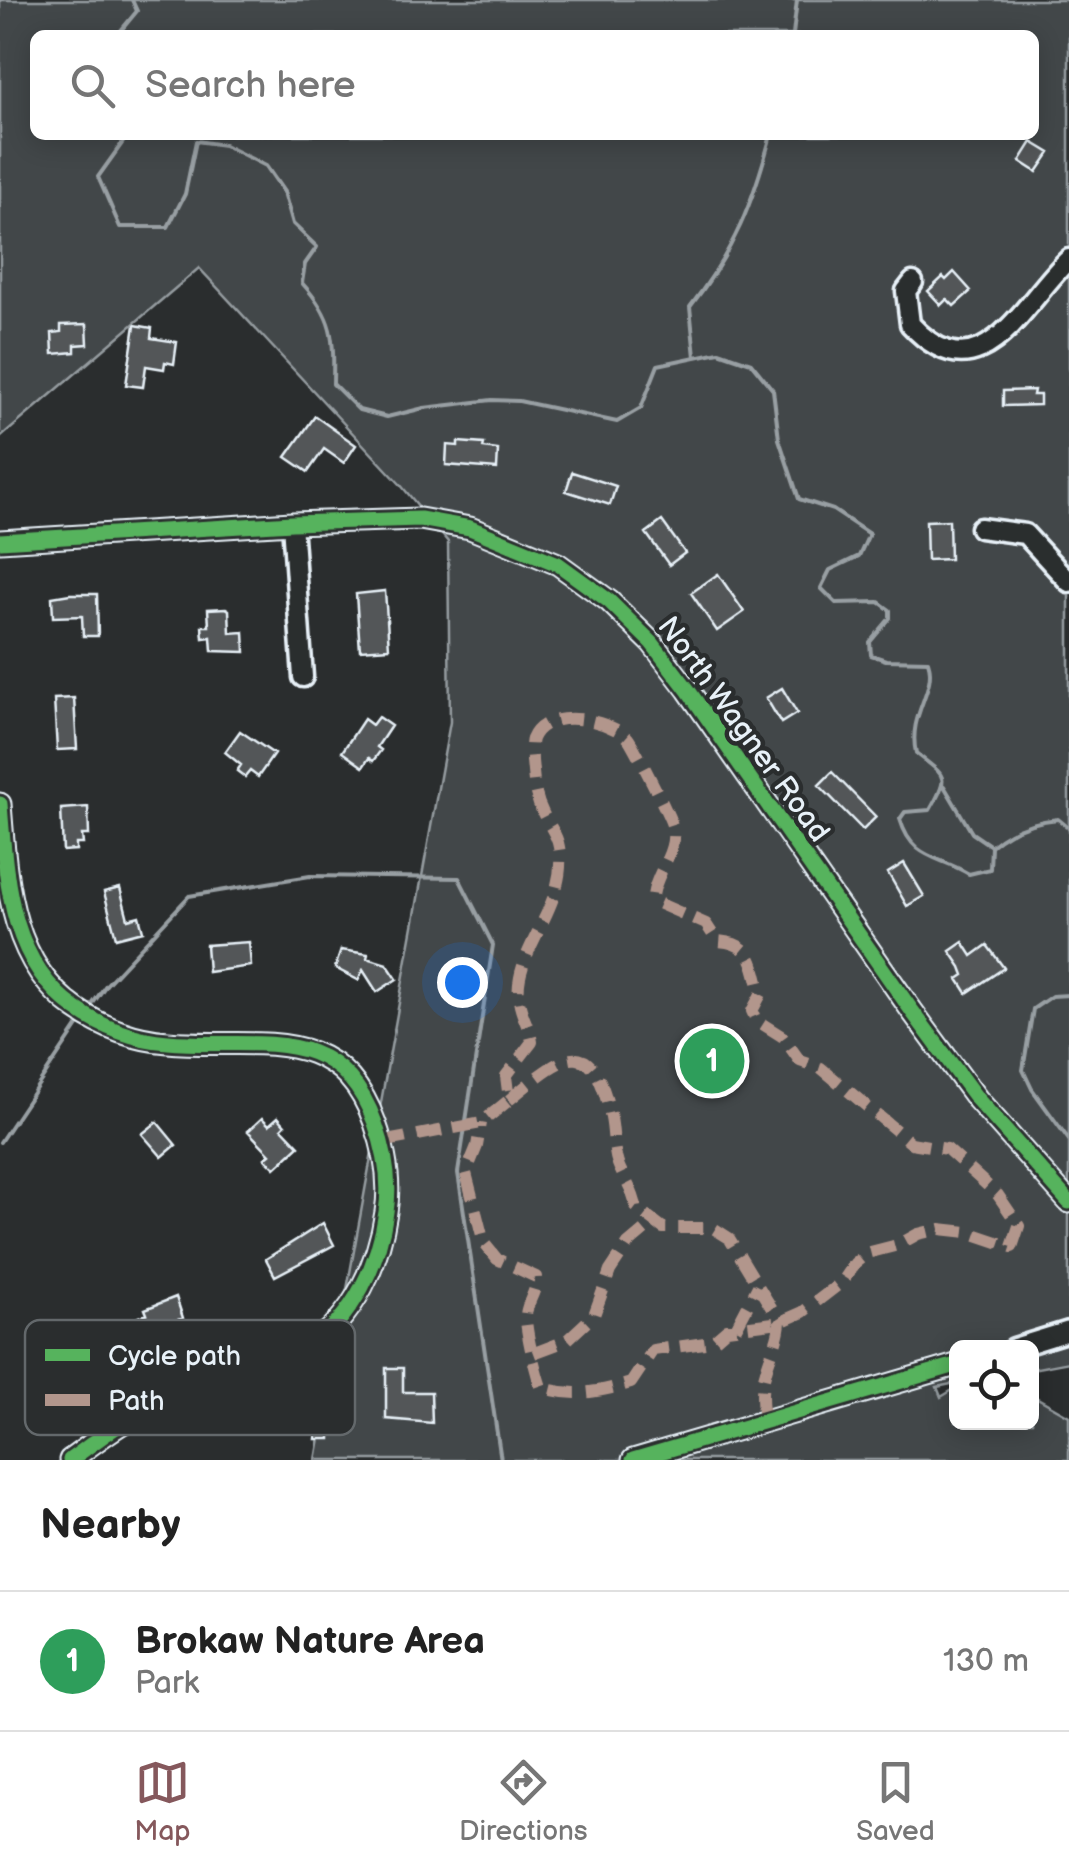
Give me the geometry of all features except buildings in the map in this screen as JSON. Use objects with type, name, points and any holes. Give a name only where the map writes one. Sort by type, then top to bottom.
[{"type":"street","points":[[914,282],[906,292],[910,324],[936,346],[964,354],[993,342],[1069,259]]},
{"type":"street","name":"North Wagner Road","points":[[0,541],[420,519],[470,528],[558,564],[609,601],[652,643],[978,1099],[1069,1202]]},
{"type":"street","points":[[292,523],[303,677]]},
{"type":"street","points":[[980,528],[1024,534],[1069,582]]},
{"type":"street","points":[[0,804],[9,893],[18,935],[42,977],[76,1009],[122,1034],[168,1042],[272,1043],[314,1053],[351,1076],[370,1109],[386,1160],[388,1199],[382,1243],[368,1276],[337,1320]]},
{"type":"street","points":[[1039,1340],[1069,1331]]},
{"type":"street","points":[[633,1460],[949,1367]]},
{"type":"street","points":[[70,1460],[107,1435]]},
{"type":"shaded area","points":[[0,0],[1069,0],[1069,1362],[1039,1368],[1039,1340],[949,1340],[949,1384],[937,1387],[941,1397],[949,1392],[949,1430],[1039,1430],[1039,1399],[1069,1416],[1069,1460],[316,1460],[321,1435],[355,1435],[355,1320],[341,1320],[450,722],[448,542],[400,484],[199,268],[0,438]]},
{"type":"waterway","points":[[121,30],[137,11],[132,0]]},
{"type":"waterway","points":[[794,30],[797,0]]},
{"type":"waterway","points":[[124,140],[98,177],[120,227],[168,227],[185,194],[196,141],[224,145],[266,166],[284,192],[293,224],[317,247],[305,264],[302,283],[330,329],[333,384],[359,410],[387,417],[424,408],[519,401],[617,422],[641,408],[658,365],[719,352],[751,363],[773,390],[779,439],[799,499],[833,510],[869,534],[859,556],[830,570],[821,588],[836,603],[879,602],[890,610],[890,618],[870,642],[871,655],[886,660],[928,661],[929,682],[914,739],[916,753],[939,772],[942,782],[930,810],[905,812],[900,819],[911,842],[927,855],[969,874],[990,869],[991,846],[1014,831],[1058,819],[1069,828]]},
{"type":"waterway","points":[[695,357],[690,307],[719,266],[740,225],[770,140]]},
{"type":"waterway","points":[[944,786],[972,833],[991,846]]},
{"type":"waterway","points":[[89,1009],[106,985],[189,896],[310,876],[459,878],[493,945],[458,1173],[501,1460]]},
{"type":"waterway","points":[[1069,995],[1052,996],[1033,1009],[1023,1070],[1069,1140]]},
{"type":"waterway","points":[[0,1142],[81,1021]]},
{"type":"marked path","points":[[381,1142],[481,1123],[509,1100],[506,1076],[532,1042],[520,1005],[519,981],[556,889],[560,868],[558,842],[536,794],[531,741],[550,722],[577,719],[606,725],[630,742],[672,825],[670,852],[653,896],[658,903],[706,924],[717,941],[738,946],[750,957],[761,994],[752,1011],[756,1020],[783,1037],[800,1061],[821,1068],[911,1143],[947,1149],[998,1195],[1019,1226],[1012,1247],[968,1232],[940,1229],[918,1234],[898,1245],[867,1253],[843,1281],[803,1312],[780,1322],[727,1329],[712,1342],[653,1350],[631,1383],[586,1392],[553,1390],[541,1387],[527,1330],[526,1315],[536,1277],[497,1259],[484,1243],[466,1173],[481,1123]]},
{"type":"marked path","points":[[509,1100],[559,1063],[584,1061],[603,1089],[616,1159],[636,1207],[663,1228],[713,1228],[729,1238],[780,1322],[763,1384],[764,1422]]},
{"type":"marked path","points":[[534,1353],[566,1341],[594,1315],[610,1271],[628,1244],[654,1222]]},
{"type":"marked path","points":[[736,1328],[758,1286]]},
{"type":"cycle path","points":[[0,541],[420,519],[470,528],[558,564],[609,601],[652,643],[977,1099],[1069,1202]]},
{"type":"cycle path","points":[[0,804],[9,889],[24,943],[54,990],[76,1009],[97,1022],[144,1039],[290,1046],[316,1054],[339,1068],[359,1090],[379,1134],[387,1201],[383,1231],[370,1269],[340,1320]]},
{"type":"cycle path","points":[[633,1460],[949,1367]]},
{"type":"cycle path","points":[[70,1460],[105,1435]]},
{"type":"place","name":"Brokaw Nature Area","points":[[712,1061]]}]
